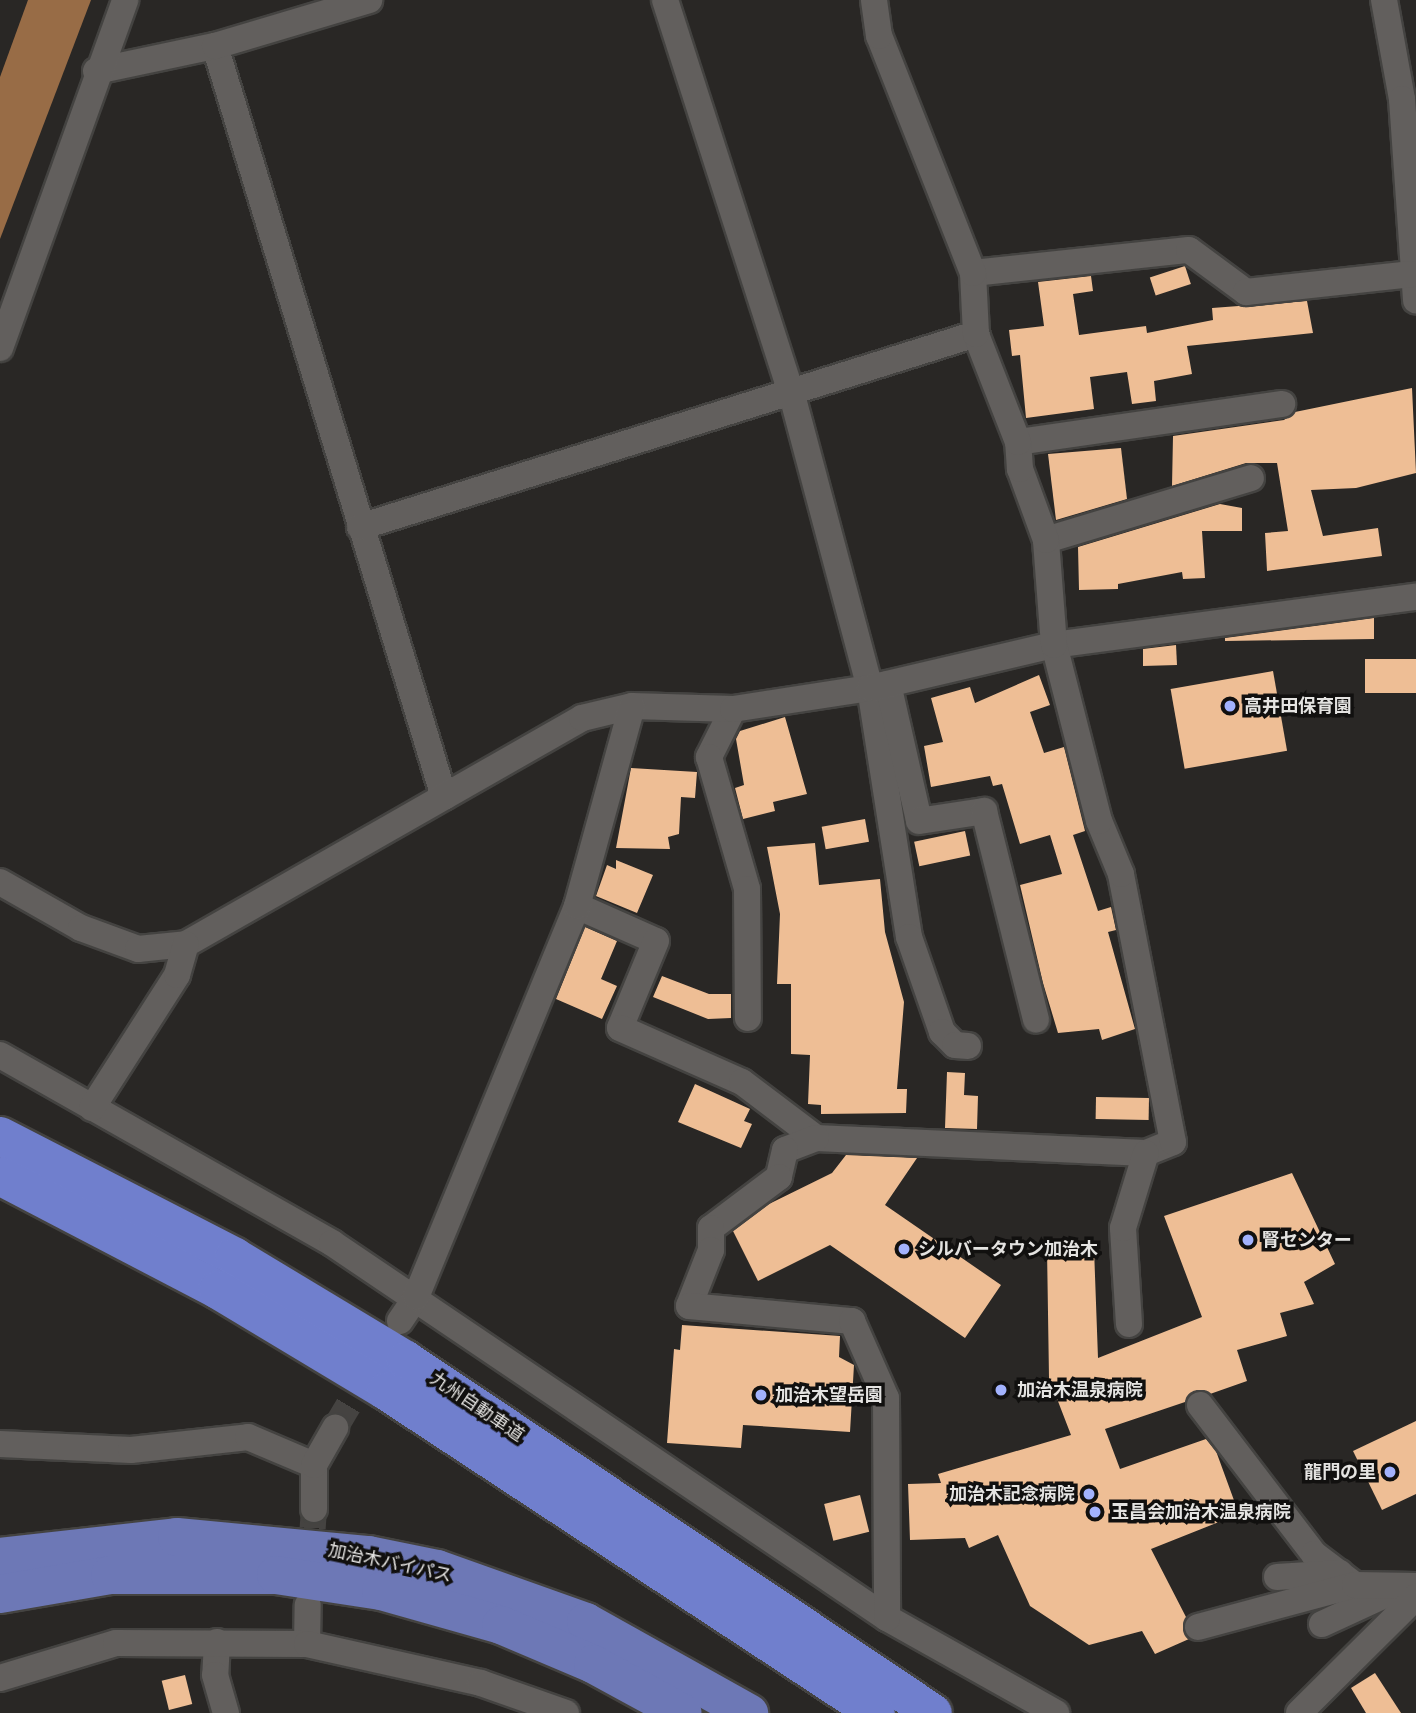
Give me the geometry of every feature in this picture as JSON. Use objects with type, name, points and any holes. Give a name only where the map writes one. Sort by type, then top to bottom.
[{"type":"highway","name":"九州自動車道","points":[[0,1136],[235,1257],[406,1360],[933,1713]]},
{"type":"highway","name":"九州自動車道","points":[[0,1175],[218,1290],[386,1391],[876,1713]]},
{"type":"highway","name":"加治木バイパス","points":[[0,1557],[177,1537],[369,1555],[437,1569],[586,1622],[750,1713]]},
{"type":"highway","name":"加治木バイパス","points":[[0,1594],[110,1574],[276,1575],[381,1591],[501,1625],[593,1664],[683,1713]]},
{"type":"street","points":[[0,348],[96,71],[125,0]]},
{"type":"street","points":[[96,71],[215,46],[369,0]]},
{"type":"street","points":[[666,0],[793,394],[919,821],[985,811],[1036,1020]]},
{"type":"street","points":[[874,0],[879,36],[973,273],[976,334],[1018,442],[1020,469],[1046,541],[1054,645],[1099,821],[1121,874],[1173,1142],[1146,1153],[817,1138],[785,1150],[779,1177],[711,1228],[711,1250],[689,1306],[852,1321],[886,1398],[887,1618]]},
{"type":"street","points":[[1384,0],[1409,98],[1412,274],[1416,301]]},
{"type":"street","points":[[215,46],[444,797]]},
{"type":"street","points":[[973,273],[1189,250],[1246,292],[1412,274]]},
{"type":"street","points":[[360,527],[793,394],[976,334]]},
{"type":"street","points":[[1018,442],[1282,404]]},
{"type":"street","points":[[1046,541],[1251,478]]},
{"type":"street","points":[[0,882],[81,928],[138,949],[186,944],[582,718],[632,706],[733,709],[879,686],[1054,645],[1416,597]]},
{"type":"street","points":[[879,686],[909,937],[942,1032],[955,1045],[968,1046]]},
{"type":"street","points":[[400,1321],[416,1297],[577,906],[632,706]]},
{"type":"street","points":[[733,709],[709,757],[747,889],[748,1018]]},
{"type":"street","points":[[577,906],[656,941],[620,1028],[742,1082],[817,1138]]},
{"type":"street","points":[[92,1108],[177,975],[186,944]]},
{"type":"street","points":[[0,1055],[416,1297],[887,1618],[1056,1713]]},
{"type":"street","points":[[1129,1324],[1124,1228],[1146,1153]]},
{"type":"street","points":[[1200,1405],[1314,1554],[1348,1579]]},
{"type":"street","points":[[313,1509],[314,1465],[335,1428]]},
{"type":"street","points":[[0,1444],[131,1450],[248,1437],[314,1465]]},
{"type":"street","points":[[1277,1577],[1348,1579],[1412,1590]]},
{"type":"street","points":[[1198,1627],[1348,1579]]},
{"type":"street","points":[[1322,1624],[1412,1590]]},
{"type":"street","points":[[1299,1713],[1412,1590]]},
{"type":"street","points":[[307,1644],[308,1605]]},
{"type":"street","points":[[217,1642],[215,1675],[226,1713]]},
{"type":"street","points":[[0,1678],[116,1643],[307,1644],[481,1683],[566,1713]]},
{"type":"shaded area","points":[[28,0],[91,0],[0,239],[0,77]]},
{"type":"building","points":[[1185,266],[1191,284],[1156,296],[1150,277]]},
{"type":"building","points":[[1091,276],[1093,291],[1073,294],[1079,335],[1146,326],[1147,333],[1213,320],[1212,308],[1307,301],[1313,333],[1187,346],[1192,374],[1154,381],[1156,401],[1132,404],[1127,372],[1090,377],[1094,409],[1026,418],[1020,355],[1012,356],[1009,330],[1044,326],[1038,282]]},
{"type":"building","points":[[1412,388],[1416,473],[1356,488],[1311,490],[1323,536],[1378,528],[1382,556],[1267,571],[1265,533],[1288,531],[1277,463],[1246,463],[1172,486],[1173,436],[1284,420],[1295,412]]},
{"type":"building","points":[[1121,448],[1127,499],[1056,520],[1048,454]]},
{"type":"building","points":[[1220,504],[1242,508],[1242,531],[1202,531],[1205,578],[1183,579],[1182,572],[1118,584],[1118,589],[1079,590],[1078,547]]},
{"type":"building","points":[[1374,618],[1374,639],[1225,641],[1225,638]]},
{"type":"building","points":[[1176,645],[1177,665],[1143,666],[1143,649]]},
{"type":"building","points":[[1365,659],[1416,659],[1416,693],[1365,693]]},
{"type":"building","points":[[1273,671],[1287,751],[1185,769],[1171,689]]},
{"type":"building","points":[[1039,675],[1050,705],[1030,712],[1044,753],[1064,747],[1085,831],[1073,835],[1098,911],[1111,907],[1116,930],[1108,932],[1135,1029],[1102,1040],[1099,1029],[1058,1033],[1043,983],[1020,885],[1062,874],[1050,835],[1020,844],[1002,784],[993,786],[990,776],[931,787],[924,746],[943,742],[931,698],[970,687],[975,703]]},
{"type":"building","points":[[785,717],[807,794],[773,802],[775,811],[743,819],[735,788],[744,785],[736,739],[740,731]]},
{"type":"building","points":[[631,768],[697,772],[695,798],[681,797],[679,834],[668,837],[670,849],[616,848]]},
{"type":"building","points":[[865,819],[869,842],[826,849],[822,827]]},
{"type":"building","points":[[965,831],[970,855],[919,866],[914,842]]},
{"type":"building","points":[[815,843],[819,885],[880,879],[885,932],[904,1002],[897,1089],[907,1089],[906,1113],[821,1114],[821,1105],[808,1104],[810,1055],[791,1054],[791,984],[777,984],[780,914],[767,847]]},
{"type":"building","points":[[616,860],[653,875],[637,913],[596,896],[607,865],[616,869]]},
{"type":"building","points":[[585,927],[617,941],[601,979],[617,986],[602,1019],[556,999]]},
{"type":"building","points":[[662,976],[709,994],[731,994],[731,1018],[708,1019],[653,997]]},
{"type":"building","points":[[947,1072],[965,1073],[964,1095],[978,1096],[977,1129],[945,1128]]},
{"type":"building","points":[[695,1084],[750,1109],[744,1121],[752,1124],[741,1148],[678,1122]]},
{"type":"building","points":[[1096,1097],[1149,1098],[1149,1120],[1096,1119]]},
{"type":"building","name":"シルバータウン加治木","points":[[846,1155],[917,1158],[885,1205],[1001,1285],[965,1338],[830,1245],[758,1281],[733,1231],[769,1204],[832,1173]]},
{"type":"building","name":"加治木記念病院","points":[[1292,1173],[1335,1264],[1304,1282],[1314,1304],[1280,1313],[1287,1336],[1237,1350],[1247,1381],[1210,1394],[1197,1390],[1185,1402],[1105,1429],[1120,1469],[1206,1439],[1216,1451],[1239,1514],[1151,1549],[1186,1617],[1189,1639],[1155,1654],[1142,1631],[1089,1645],[1030,1606],[998,1535],[969,1548],[965,1538],[910,1540],[908,1484],[941,1483],[938,1474],[1071,1435],[1049,1378],[1047,1249],[1094,1248],[1098,1358],[1202,1317],[1164,1216]]},
{"type":"building","name":"加治木望岳園","points":[[682,1325],[840,1336],[839,1357],[854,1365],[850,1432],[743,1425],[741,1448],[667,1443],[674,1349],[680,1350]]},
{"type":"building","name":"龍門の里","points":[[1416,1421],[1416,1494],[1382,1510],[1353,1451]]},
{"type":"building","points":[[860,1495],[869,1532],[833,1541],[824,1504]]},
{"type":"building","points":[[1375,1673],[1401,1713],[1366,1713],[1351,1688]]},
{"type":"building","points":[[185,1675],[192,1704],[169,1710],[162,1681]]},
{"type":"tunnel","points":[[335,1428],[372,1366]]},
{"type":"tunnel","points":[[310,1567],[314,1509]]},
{"type":"place","name":"高井田保育園","points":[[1230,706]]},
{"type":"place","name":"腎センター","points":[[1248,1240]]},
{"type":"place","name":"シルバータウン加治木","points":[[904,1249]]},
{"type":"place","name":"加治木温泉病院","points":[[1001,1390]]},
{"type":"place","name":"加治木望岳園","points":[[761,1395]]},
{"type":"place","name":"龍門の里","points":[[1390,1472]]},
{"type":"place","name":"加治木記念病院","points":[[1089,1494]]},
{"type":"place","name":"玉昌会加治木温泉病院","points":[[1095,1512]]}]
